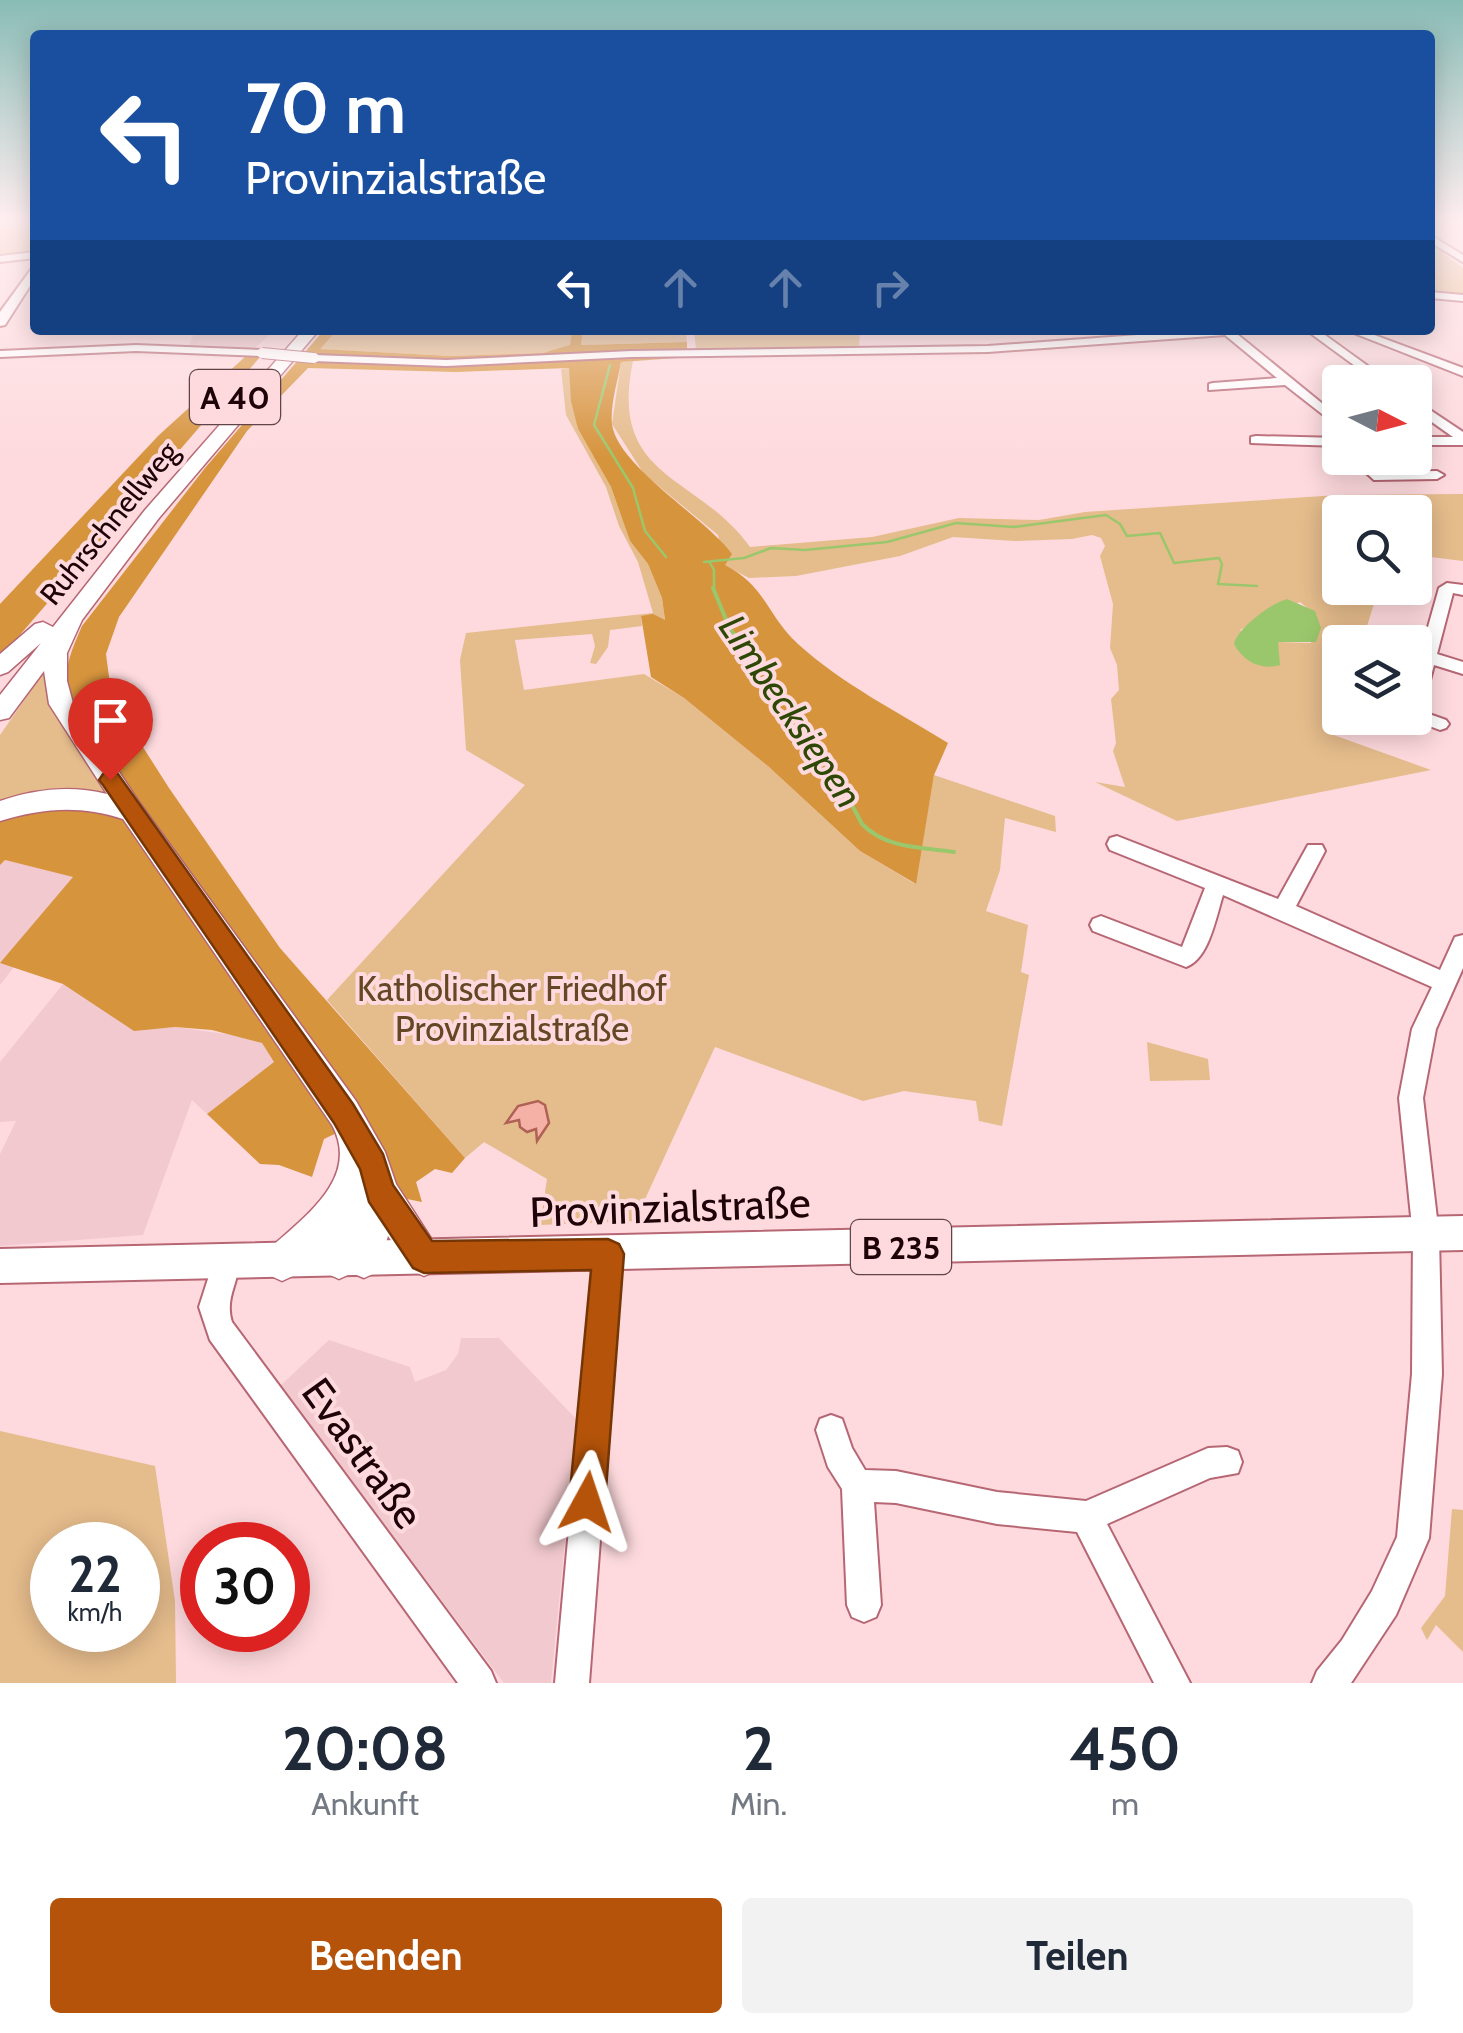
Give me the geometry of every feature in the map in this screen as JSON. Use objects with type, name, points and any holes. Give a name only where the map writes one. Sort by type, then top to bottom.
[{"type":"highway","name":"Ruhrschnellweg","points":[[0,684],[176,466],[293,335]]},
{"type":"highway","name":"Ruhrschnellweg","points":[[0,712],[197,460],[307,335]]},
{"type":"highway","points":[[74,614],[56,654],[57,693],[68,715],[344,1113],[358,1142],[366,1191],[351,1260]]},
{"type":"highway","points":[[0,667],[42,629]]},
{"type":"highway","points":[[0,811],[43,799],[75,797],[132,812]]},
{"type":"highway","points":[[366,1191],[424,1257]]},
{"type":"highway","points":[[282,1262],[366,1191]]},
{"type":"main road","points":[[0,322],[17,301]]},
{"type":"main road","name":"Provinzialstraße","points":[[0,1266],[1463,1234]]},
{"type":"street","points":[[1449,301],[1460,314]]},
{"type":"street","points":[[0,354],[84,345],[189,344],[314,358],[458,363],[646,354],[988,349],[1173,335]]},
{"type":"street","points":[[1231,335],[1322,410]]},
{"type":"street","points":[[1318,335],[1360,365]]},
{"type":"street","points":[[1365,335],[1463,372]]},
{"type":"street","points":[[1444,363],[1463,361]]},
{"type":"street","points":[[1213,386],[1286,381]]},
{"type":"street","points":[[1432,417],[1463,440]]},
{"type":"street","points":[[1256,440],[1322,442]]},
{"type":"street","points":[[1432,441],[1463,440]]},
{"type":"street","points":[[1373,475],[1438,475]]},
{"type":"street","points":[[1432,642],[1447,588],[1463,590]]},
{"type":"street","points":[[1432,658],[1463,668]]},
{"type":"street","points":[[1432,721],[1440,724]]},
{"type":"street","points":[[1116,844],[1283,910],[1446,983]]},
{"type":"street","points":[[1283,910],[1315,851]]},
{"type":"street","points":[[1101,925],[1186,958],[1195,945],[1217,884]]},
{"type":"street","points":[[1329,1683],[1354,1652],[1384,1603],[1413,1538],[1427,1410],[1426,1236],[1411,1098],[1424,1030],[1463,944]]},
{"type":"street","points":[[572,1683],[608,1254]]},
{"type":"street","name":"Evastraße","points":[[226,1264],[213,1307],[220,1330],[478,1683]]},
{"type":"street","points":[[832,1430],[839,1456],[856,1485],[864,1605]]},
{"type":"street","points":[[856,1485],[896,1487],[997,1508],[1086,1517],[1208,1463],[1228,1462]]},
{"type":"street","points":[[1086,1517],[1174,1683]]},
{"type":"shaded area","points":[[194,335],[269,335],[251,352],[187,349]]},
{"type":"shaded area","points":[[320,335],[333,335],[320,349],[451,356],[543,353],[570,345],[571,335],[582,335],[581,345],[687,342],[687,350],[676,358],[621,362],[612,417],[618,440],[645,474],[720,540],[732,554],[725,565],[750,583],[798,644],[852,685],[948,743],[934,775],[916,884],[860,851],[769,767],[684,698],[651,677],[641,616],[653,614],[665,620],[662,598],[648,564],[630,541],[611,487],[578,429],[569,368],[456,372],[308,368],[247,431],[119,617],[106,654],[109,677],[120,711],[280,948],[465,1158],[452,1173],[435,1169],[416,1182],[422,1202],[402,1198],[366,1119],[324,1139],[312,1177],[279,1165],[260,1164],[207,1114],[274,1062],[262,1043],[212,1030],[175,1027],[134,1031],[63,984],[0,963],[73,877],[5,860],[0,865],[0,817],[86,804],[115,817],[139,802],[77,709],[67,679],[68,665],[82,626],[205,468]]},
{"type":"shaded area","points":[[246,356],[260,357],[0,658],[0,604],[159,435]]},
{"type":"shaded area","points":[[1287,599],[1315,611],[1321,628],[1316,642],[1278,642],[1280,665],[1266,667],[1253,663],[1238,650],[1236,638],[1256,617]]},
{"type":"shaded area","points":[[5,860],[74,877],[1,963],[14,967],[0,985],[0,865]]},
{"type":"shaded area","points":[[89,963],[134,1030],[175,1027],[240,1036],[262,1043],[275,1062],[207,1114],[192,1100],[143,1235],[0,1246],[0,1154],[16,1121],[0,1122],[0,1062],[63,984]]},
{"type":"shaded area","points":[[461,1338],[499,1338],[577,1420],[551,1683],[504,1683],[280,1386],[329,1340],[410,1367],[415,1382],[446,1370],[458,1354]]},
{"type":"green space","points":[[332,335],[571,335],[570,346],[543,353],[451,356],[318,349]]},
{"type":"green space","points":[[582,335],[686,335],[687,342],[581,345]]},
{"type":"green space","points":[[694,335],[860,335],[859,348],[1000,345],[1140,335],[1133,343],[1044,350],[676,358],[696,350]]},
{"type":"green space","points":[[633,361],[629,400],[633,430],[645,453],[729,523],[750,547],[872,537],[959,518],[1039,520],[1085,512],[1322,496],[1322,605],[1374,605],[1367,625],[1322,625],[1322,735],[1334,735],[1431,770],[1177,821],[1095,782],[1125,787],[1113,751],[1116,743],[1111,699],[1119,690],[1117,665],[1110,648],[1113,604],[1100,556],[1105,546],[1101,538],[1092,535],[1015,541],[953,537],[900,556],[796,576],[749,578],[724,565],[718,535],[644,474],[612,424],[621,362]],"holes":[[[1300,602],[1317,616],[1311,643],[1278,642],[1278,660],[1240,630]]]},
{"type":"green space","name":"Katholischer Friedhof Provinzialstraße","points":[[569,368],[578,429],[611,487],[630,541],[648,564],[662,598],[665,621],[641,616],[642,626],[610,630],[608,647],[596,664],[590,663],[595,646],[592,634],[515,640],[524,690],[644,674],[684,698],[769,767],[860,851],[915,884],[934,775],[1055,816],[1056,832],[1005,818],[1000,870],[986,911],[1028,925],[1021,972],[1029,975],[1002,1126],[979,1121],[976,1101],[904,1091],[863,1101],[715,1047],[635,1221],[540,1225],[547,1179],[484,1142],[465,1158],[327,1000],[525,785],[466,750],[460,660],[466,633],[653,613],[638,562],[619,526],[606,487],[566,415],[561,369]]},
{"type":"green space","points":[[1463,494],[1463,561],[1432,557],[1432,495],[1338,495]]},
{"type":"green space","points":[[51,662],[47,699],[112,795],[61,790],[0,805],[0,735]]},
{"type":"green space","points":[[1147,1042],[1208,1059],[1210,1080],[1150,1081]]},
{"type":"green space","points":[[0,1431],[155,1466],[175,1601],[176,1683],[0,1683]]},
{"type":"green space","points":[[1452,1509],[1463,1510],[1463,1652],[1436,1625],[1427,1640],[1421,1628],[1445,1596]]},
{"type":"building","points":[[538,1101],[545,1105],[549,1123],[537,1141],[536,1129],[527,1132],[520,1127],[519,1120],[506,1123],[518,1106]]},
{"type":"waterway","points":[[610,365],[594,425],[633,488],[645,531],[666,557]]},
{"type":"waterway","points":[[704,562],[744,558],[771,548],[805,550],[887,542],[956,523],[1014,527],[1106,515],[1120,524],[1127,536],[1160,533],[1174,563],[1219,558],[1222,564],[1218,584],[1257,586]]},
{"type":"waterway","name":"Limbecksiepen","points":[[710,563],[714,590]]},
{"type":"waterway","name":"Limbecksiepen","points":[[714,590],[730,629],[815,735],[862,824],[893,843],[954,852]]},
{"type":"route","points":[[110,780],[344,1113],[373,1164],[380,1192],[424,1257],[608,1254],[587,1502]]}]
